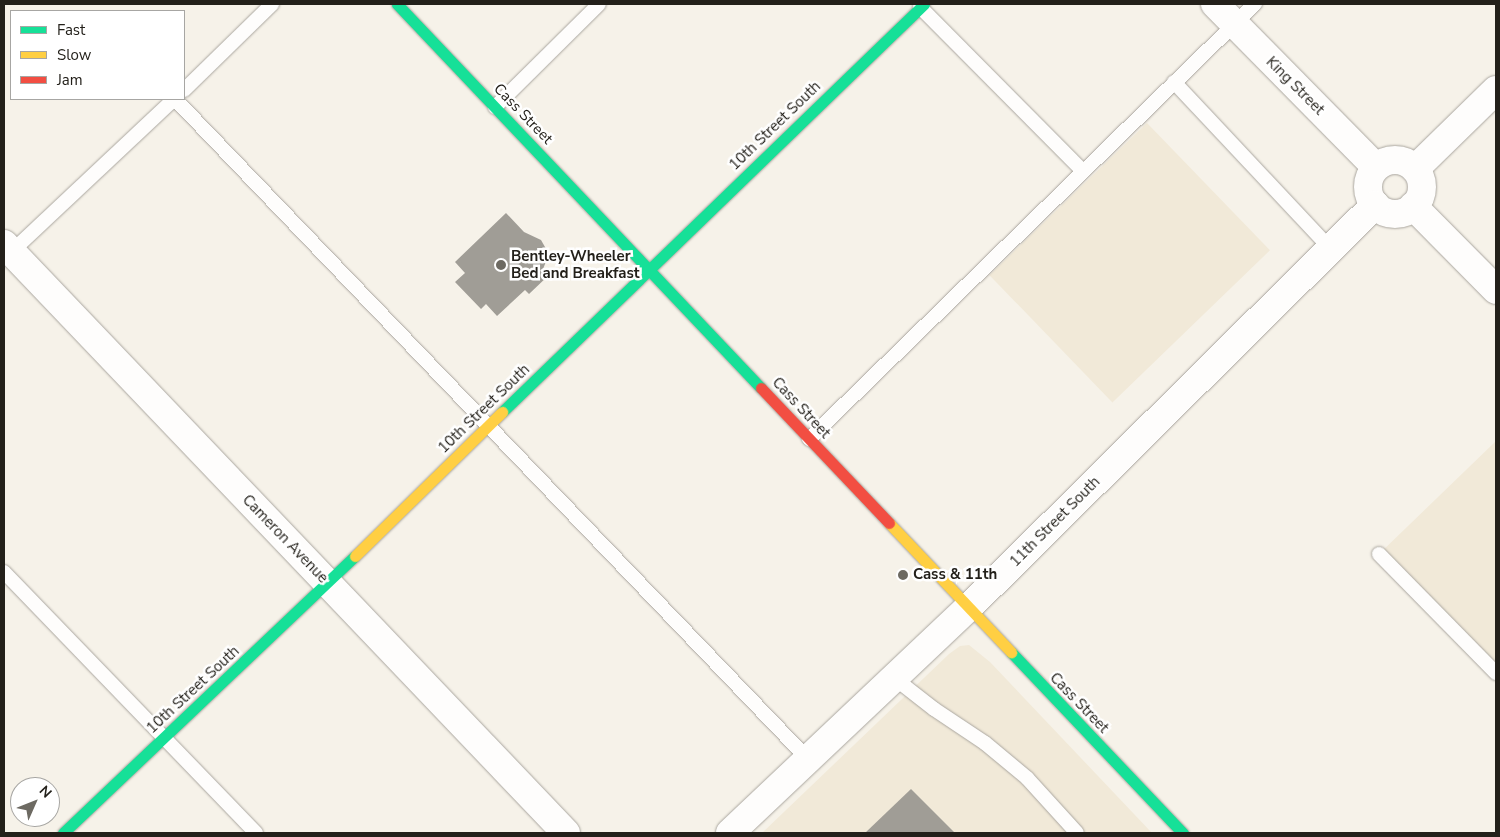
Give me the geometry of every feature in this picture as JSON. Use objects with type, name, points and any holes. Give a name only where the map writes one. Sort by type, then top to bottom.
[{"type":"street","name":"Cass Street","points":[[397,4],[1183,833]]},
{"type":"street","name":"King Street","points":[[1215,4],[1376,167]]},
{"type":"street","name":"10th Street South","points":[[64,833],[328,584],[649,268],[922,6]]},
{"type":"street","points":[[1415,169],[1496,90]]},
{"type":"street","points":[[1392,160],[1400,160],[1415,169],[1421,184],[1421,192],[1413,206],[1398,213],[1382,210],[1376,205],[1368,190],[1371,174],[1376,167],[1392,160]]},
{"type":"street","name":"11th Street South","points":[[730,833],[968,608],[1376,205]]},
{"type":"street","points":[[1413,206],[1496,290]]},
{"type":"street","name":"Cameron Avenue","points":[[6,252],[566,833]]},
{"type":"lane","points":[[185,89],[272,4]]},
{"type":"lane","points":[[495,107],[599,4]]},
{"type":"lane","points":[[809,439],[1255,4]]},
{"type":"lane","points":[[922,6],[1083,171]]},
{"type":"lane","points":[[1174,82],[1331,249]]},
{"type":"lane","points":[[6,252],[174,100]]},
{"type":"lane","points":[[176,100],[808,759]]},
{"type":"lane","points":[[1379,554],[1496,673]]},
{"type":"lane","points":[[4,572],[256,833]]},
{"type":"lane","points":[[893,677],[934,709],[985,743],[1027,778],[1077,833]]},
{"type":"shaded area","points":[[1147,123],[1270,250],[1112,402],[989,275]]},
{"type":"shaded area","points":[[1496,441],[1496,680],[1379,554]]},
{"type":"shaded area","points":[[969,645],[990,662],[1152,833],[762,833],[949,654],[960,646]]},
{"type":"building","name":"Bentley-Wheeler Bed and Breakfast","points":[[506,213],[524,232],[541,240],[549,254],[543,269],[549,275],[529,294],[525,290],[497,316],[486,304],[481,309],[455,282],[465,273],[455,262]]},
{"type":"building","points":[[911,789],[955,833],[865,833]]},
{"type":"traffic: fast","points":[[397,4],[761,388]]},
{"type":"traffic: fast","points":[[502,412],[924,4]]},
{"type":"traffic: fast","points":[[63,833],[355,556]]},
{"type":"traffic: fast","points":[[1011,652],[1183,833]]},
{"type":"traffic: slow","points":[[355,556],[502,412]]},
{"type":"traffic: slow","points":[[889,523],[1011,652]]},
{"type":"traffic: jam","points":[[761,388],[889,523]]},
{"type":"place","name":"Bentley-Wheeler Bed and Breakfast","points":[[501,265]]},
{"type":"place","name":"Cass & 11th","points":[[903,575]]}]
